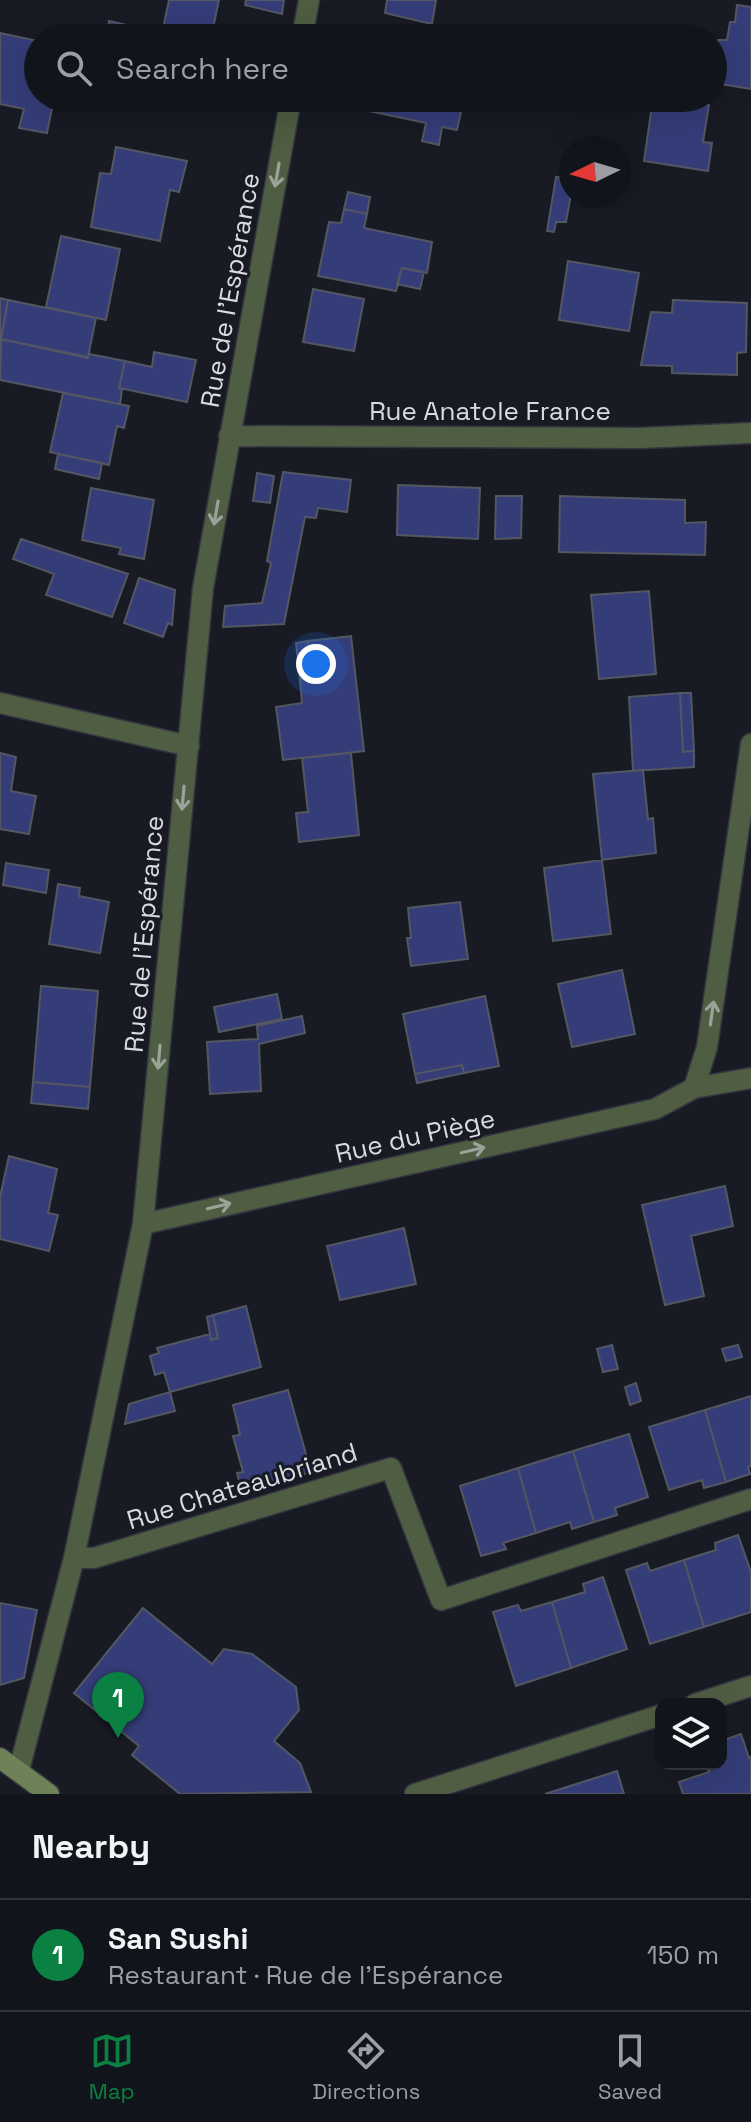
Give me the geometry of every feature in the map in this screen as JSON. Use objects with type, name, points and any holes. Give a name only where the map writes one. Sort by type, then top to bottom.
[{"type":"street","points":[[305,24],[309,0]]},
{"type":"street","name":"Rue de l'Espérance","points":[[19,1770],[74,1558],[143,1224],[203,588],[288,112]]},
{"type":"street","name":"Rue Anatole France","points":[[229,436],[641,438],[751,433]]},
{"type":"street","points":[[0,703],[189,746]]},
{"type":"street","points":[[694,1088],[707,1047],[748,791],[751,744]]},
{"type":"street","name":"Rue du Piège","points":[[143,1224],[655,1109],[694,1088],[751,1078]]},
{"type":"street","name":"Rue Chateaubriand","points":[[74,1558],[94,1558],[391,1468],[441,1600],[751,1499]]},
{"type":"street","points":[[714,1698],[751,1686]]},
{"type":"street","points":[[415,1794],[655,1717]]},
{"type":"street","points":[[0,1758],[49,1794]]},
{"type":"building","points":[[169,0],[219,0],[214,24],[164,24]]},
{"type":"building","points":[[246,0],[284,0],[282,14],[245,5]]},
{"type":"building","points":[[387,0],[436,0],[432,24],[385,13]]},
{"type":"building","points":[[737,5],[751,7],[751,89],[727,85],[727,40],[730,22],[735,22]]},
{"type":"building","points":[[0,33],[24,38],[24,109],[0,104]]},
{"type":"building","points":[[24,109],[24,112],[51,112],[47,133],[19,128]]},
{"type":"building","points":[[374,112],[461,112],[457,130],[442,127],[439,145],[422,141],[426,123]]},
{"type":"building","points":[[651,112],[708,112],[703,142],[712,143],[708,171],[644,161]]},
{"type":"building","points":[[116,147],[187,161],[179,192],[170,190],[160,241],[91,227],[100,173],[111,174]]},
{"type":"building","points":[[556,177],[559,177],[559,208],[568,208],[566,222],[556,222],[554,232],[547,231]]},
{"type":"building","points":[[348,192],[370,197],[367,214],[344,209]]},
{"type":"building","points":[[344,209],[367,214],[364,228],[432,242],[427,273],[402,268],[396,291],[318,276],[329,222],[341,223]]},
{"type":"building","points":[[61,236],[120,249],[106,320],[46,307]]},
{"type":"building","points":[[568,261],[639,273],[629,331],[559,320]]},
{"type":"building","points":[[402,268],[424,272],[420,289],[397,284]]},
{"type":"building","points":[[313,289],[364,299],[354,351],[303,342]]},
{"type":"building","points":[[0,298],[8,300],[1,339],[0,339]]},
{"type":"building","points":[[8,300],[96,318],[88,357],[1,339]]},
{"type":"building","points":[[673,300],[747,303],[746,352],[737,353],[737,375],[672,373],[672,366],[641,365],[651,312],[672,313]]},
{"type":"building","points":[[1,339],[88,358],[89,354],[125,361],[119,388],[122,389],[120,404],[0,380]]},
{"type":"building","points":[[154,352],[196,360],[187,402],[119,388],[125,361],[152,367]]},
{"type":"building","points":[[63,393],[129,406],[124,428],[117,426],[109,465],[50,452]]},
{"type":"building","points":[[58,454],[102,463],[99,479],[55,469]]},
{"type":"building","points":[[283,472],[351,480],[347,512],[318,508],[316,518],[305,517],[284,624],[223,627],[225,606],[262,603],[271,563],[267,561]]},
{"type":"building","points":[[257,473],[274,476],[270,503],[253,501]]},
{"type":"building","points":[[398,485],[480,488],[478,539],[397,535]]},
{"type":"building","points":[[91,488],[154,500],[144,559],[119,554],[121,548],[82,540]]},
{"type":"building","points":[[496,496],[522,496],[521,538],[495,539]]},
{"type":"building","points":[[560,496],[685,500],[685,523],[706,522],[705,555],[559,552]]},
{"type":"building","points":[[21,539],[128,574],[112,617],[46,595],[54,574],[13,559]]},
{"type":"building","points":[[139,578],[175,590],[172,625],[168,623],[163,637],[124,623]]},
{"type":"building","points":[[649,591],[656,674],[599,679],[591,595]]},
{"type":"building","points":[[351,636],[364,751],[283,760],[276,707],[302,703],[300,680],[310,678],[308,641]]},
{"type":"building","points":[[308,641],[310,678],[300,680],[296,643]]},
{"type":"building","points":[[680,693],[691,693],[694,751],[683,752]]},
{"type":"building","points":[[680,693],[683,752],[694,751],[694,767],[633,771],[629,697]]},
{"type":"building","points":[[0,753],[16,757],[11,791],[36,796],[29,834],[0,829]]},
{"type":"building","points":[[351,753],[359,835],[299,842],[296,813],[308,812],[302,758]]},
{"type":"building","points":[[643,770],[648,819],[653,818],[656,853],[602,860],[593,774]]},
{"type":"building","points":[[602,860],[611,934],[553,941],[544,868]]},
{"type":"building","points":[[6,863],[49,870],[46,893],[3,885]]},
{"type":"building","points":[[58,884],[80,888],[79,896],[109,902],[100,953],[49,944]]},
{"type":"building","points":[[460,902],[468,959],[411,966],[407,938],[411,938],[408,908]]},
{"type":"building","points":[[622,970],[635,1034],[572,1047],[558,984]]},
{"type":"building","points":[[41,986],[98,991],[90,1087],[33,1082]]},
{"type":"building","points":[[277,994],[282,1019],[219,1032],[214,1007]]},
{"type":"building","points":[[485,996],[499,1066],[464,1073],[462,1065],[415,1074],[403,1014]]},
{"type":"building","points":[[302,1016],[305,1033],[259,1044],[261,1091],[210,1094],[207,1042],[258,1039],[257,1026]]},
{"type":"building","points":[[462,1065],[464,1073],[417,1083],[415,1074]]},
{"type":"building","points":[[33,1082],[90,1087],[88,1109],[31,1103]]},
{"type":"building","points":[[9,1156],[57,1169],[48,1213],[58,1215],[49,1251],[0,1239],[0,1197]]},
{"type":"building","points":[[725,1186],[733,1226],[691,1236],[704,1296],[665,1305],[642,1205]]},
{"type":"building","points":[[404,1228],[416,1284],[340,1300],[327,1246]]},
{"type":"building","points":[[246,1306],[261,1367],[170,1392],[164,1372],[155,1375],[150,1356],[159,1353],[157,1348],[210,1334],[211,1340],[218,1338],[213,1315]]},
{"type":"building","points":[[213,1315],[218,1338],[211,1340],[207,1317]]},
{"type":"building","points":[[612,1345],[618,1369],[603,1372],[597,1349]]},
{"type":"building","points":[[738,1345],[742,1357],[726,1361],[722,1349]]},
{"type":"building","points":[[636,1383],[641,1401],[630,1405],[625,1387]]},
{"type":"building","points":[[288,1390],[311,1472],[242,1493],[237,1473],[243,1472],[233,1436],[240,1435],[233,1405]]},
{"type":"building","points":[[170,1392],[175,1411],[125,1424],[129,1404]]},
{"type":"building","points":[[751,1396],[750,1474],[726,1482],[705,1410]]},
{"type":"building","points":[[705,1410],[726,1482],[704,1488],[702,1480],[669,1490],[649,1427]]},
{"type":"building","points":[[629,1434],[648,1497],[615,1508],[617,1515],[594,1522],[573,1451]]},
{"type":"building","points":[[573,1451],[594,1522],[572,1529],[570,1522],[536,1533],[518,1468]]},
{"type":"building","points":[[518,1468],[536,1533],[503,1543],[506,1549],[481,1556],[460,1486]]},
{"type":"building","points":[[738,1535],[751,1572],[751,1612],[704,1627],[684,1560],[716,1550],[715,1543]]},
{"type":"building","points":[[684,1560],[704,1627],[650,1644],[626,1570],[647,1563],[650,1571]]},
{"type":"building","points":[[603,1577],[627,1649],[571,1668],[552,1602],[585,1592],[583,1584]]},
{"type":"building","points":[[552,1602],[571,1668],[516,1686],[493,1612],[518,1605],[521,1611]]},
{"type":"building","points":[[0,1603],[37,1610],[24,1678],[0,1685]]},
{"type":"building","points":[[143,1608],[212,1664],[224,1649],[252,1654],[296,1687],[299,1710],[274,1741],[300,1763],[311,1792],[180,1794],[132,1755],[139,1746],[74,1693]]},
{"type":"building","points":[[741,1734],[751,1757],[751,1794],[683,1794],[679,1782],[708,1770],[727,1770],[727,1739]]},
{"type":"building","points":[[617,1771],[624,1794],[545,1794]]},
{"type":"place","name":"San Sushi","points":[[118,1738]]}]
